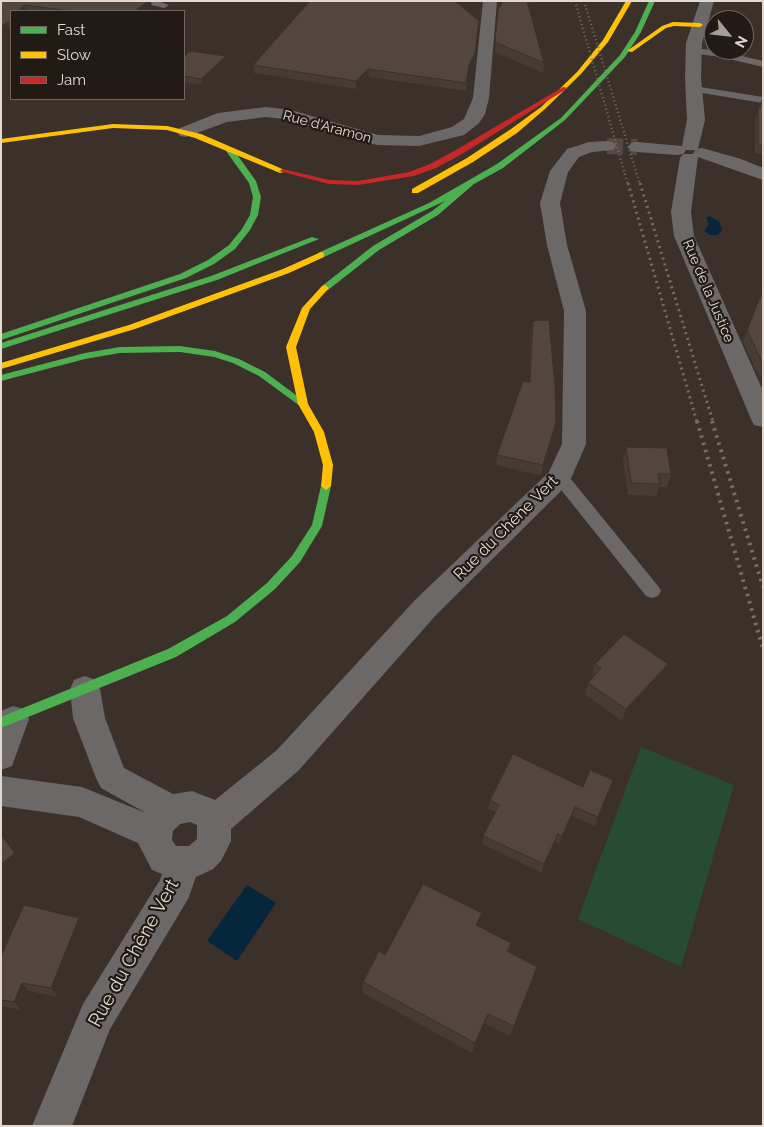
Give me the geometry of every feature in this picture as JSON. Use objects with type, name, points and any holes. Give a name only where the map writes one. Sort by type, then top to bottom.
[{"type":"main road","points":[[404,197],[470,160],[514,131],[566,87],[606,41],[629,1]]},
{"type":"main road","points":[[1,366],[132,327],[286,271],[390,225],[472,182],[500,166],[546,133],[600,83],[623,56],[638,32],[652,1]]},
{"type":"main road","points":[[623,56],[664,27],[673,24],[700,25]]},
{"type":"main road","points":[[1,141],[26,136],[113,126],[160,127],[186,132],[281,171],[310,179],[358,183],[386,180],[411,174],[460,152],[566,87]]},
{"type":"main road","points":[[1,337],[183,276],[211,262],[232,247],[246,230],[254,214],[257,197],[253,183],[239,168],[230,151]]},
{"type":"main road","points":[[7,721],[172,653],[231,619],[271,586],[296,559],[317,526],[325,494],[328,464],[319,432],[303,404],[291,347],[295,332],[306,308],[323,289],[376,248],[435,213],[472,182]]},
{"type":"main road","points":[[1,346],[214,278],[329,233]]},
{"type":"main road","points":[[1,378],[103,353],[150,349],[180,349],[215,354],[236,362],[262,374],[303,404]]},
{"type":"street","name":"Rue d'Aramon","points":[[186,132],[224,117],[266,112],[300,118],[377,140],[419,141],[458,131],[470,123],[476,114],[481,98],[490,1]]},
{"type":"street","name":"Rue de la Justice","points":[[708,1],[694,43],[696,120],[681,212],[684,236],[763,419]]},
{"type":"street","name":"Rue du Chêne Vert","points":[[214,822],[288,760],[426,607],[560,477],[574,444],[574,311],[557,245],[550,204],[559,171],[573,153],[588,147],[607,146]]},
{"type":"street","points":[[637,147],[690,152],[735,163],[763,175]]},
{"type":"street","points":[[85,689],[89,718],[112,778],[163,822]]},
{"type":"street","points":[[1,756],[7,721]]},
{"type":"street","points":[[1,767],[15,792],[82,802],[163,822],[192,806],[209,814],[214,822],[214,841],[209,850],[192,862],[182,863],[164,858],[158,851],[163,822]]},
{"type":"street","name":"Rue du Chêne Vert","points":[[52,1126],[96,1017],[176,887],[182,863]]},
{"type":"lane","points":[[138,1],[164,5]]},
{"type":"lane","points":[[694,51],[721,54],[763,64]]},
{"type":"lane","points":[[694,89],[763,100]]},
{"type":"lane","points":[[560,477],[652,591]]},
{"type":"green space","points":[[641,747],[734,785],[681,967],[578,919]]},
{"type":"water","points":[[709,216],[719,221],[722,230],[718,235],[710,235],[704,231],[709,224],[706,218]]},
{"type":"water","points":[[247,885],[276,903],[237,961],[207,941]]},
{"type":"building","points":[[1,1],[148,1],[136,10],[62,10],[24,5],[20,10],[10,10],[10,22],[1,27]]},
{"type":"building","points":[[310,1],[455,1],[479,21],[475,53],[469,65],[466,83],[368,69],[356,81],[253,65]]},
{"type":"building","points":[[503,1],[527,1],[544,63],[495,42],[498,9]]},
{"type":"building","points":[[190,51],[226,56],[201,79],[185,76],[185,56]]},
{"type":"building","points":[[763,98],[763,145],[758,144],[758,110]]},
{"type":"building","points":[[763,290],[763,364],[747,330]]},
{"type":"building","points":[[549,320],[556,422],[543,465],[497,455],[523,381],[530,382],[533,321]]},
{"type":"building","points":[[626,447],[667,448],[671,474],[658,474],[660,484],[631,483]]},
{"type":"building","points":[[624,634],[668,664],[626,709],[588,683],[601,668],[595,664]]},
{"type":"building","points":[[513,754],[583,787],[590,770],[613,780],[598,817],[575,807],[562,836],[558,834],[544,864],[483,836],[499,805],[490,800]]},
{"type":"building","points":[[1,835],[15,853],[1,864]]},
{"type":"building","points":[[423,884],[482,913],[476,925],[511,943],[507,951],[537,967],[514,1026],[488,1014],[475,1043],[363,982],[379,951],[385,955]]},
{"type":"building","points":[[24,905],[79,918],[51,988],[22,983],[14,1002],[1,1000],[1,956]]},
{"type":"tunnel","points":[[607,146],[637,147]]},
{"type":"railway","points":[[575,1],[628,185]]},
{"type":"railway","points":[[584,1],[640,185]]},
{"type":"railway","points":[[628,183],[697,422]]},
{"type":"railway","points":[[640,183],[713,422]]},
{"type":"railway","points":[[697,421],[763,649]]},
{"type":"railway","points":[[712,421],[763,587]]},
{"type":"traffic: fast","points":[[321,255],[432,205],[500,166],[563,119],[623,56],[638,32],[652,1]]},
{"type":"traffic: fast","points":[[1,337],[183,276],[211,262],[232,247],[246,230],[254,215],[257,197],[253,183],[230,151]]},
{"type":"traffic: fast","points":[[325,288],[376,248],[435,213],[471,183]]},
{"type":"traffic: fast","points":[[1,346],[214,278],[315,239]]},
{"type":"traffic: fast","points":[[1,378],[85,356],[120,350],[180,349],[215,354],[236,361],[262,374],[303,404]]},
{"type":"traffic: fast","points":[[1,723],[172,653],[231,619],[271,586],[296,559],[317,526],[326,486]]},
{"type":"traffic: slow","points":[[415,191],[470,160],[514,131],[543,108],[579,73],[606,41],[629,1]]},
{"type":"traffic: slow","points":[[630,51],[664,27],[673,24],[700,25]]},
{"type":"traffic: slow","points":[[1,141],[113,126],[167,128],[198,136],[283,171]]},
{"type":"traffic: slow","points":[[1,366],[132,327],[286,271],[321,255]]},
{"type":"traffic: slow","points":[[325,288],[306,308],[291,347],[303,404],[319,432],[328,465],[326,486]]},
{"type":"traffic: jam","points":[[283,171],[329,182],[358,183],[411,174],[433,166],[459,152],[565,88]]}]
